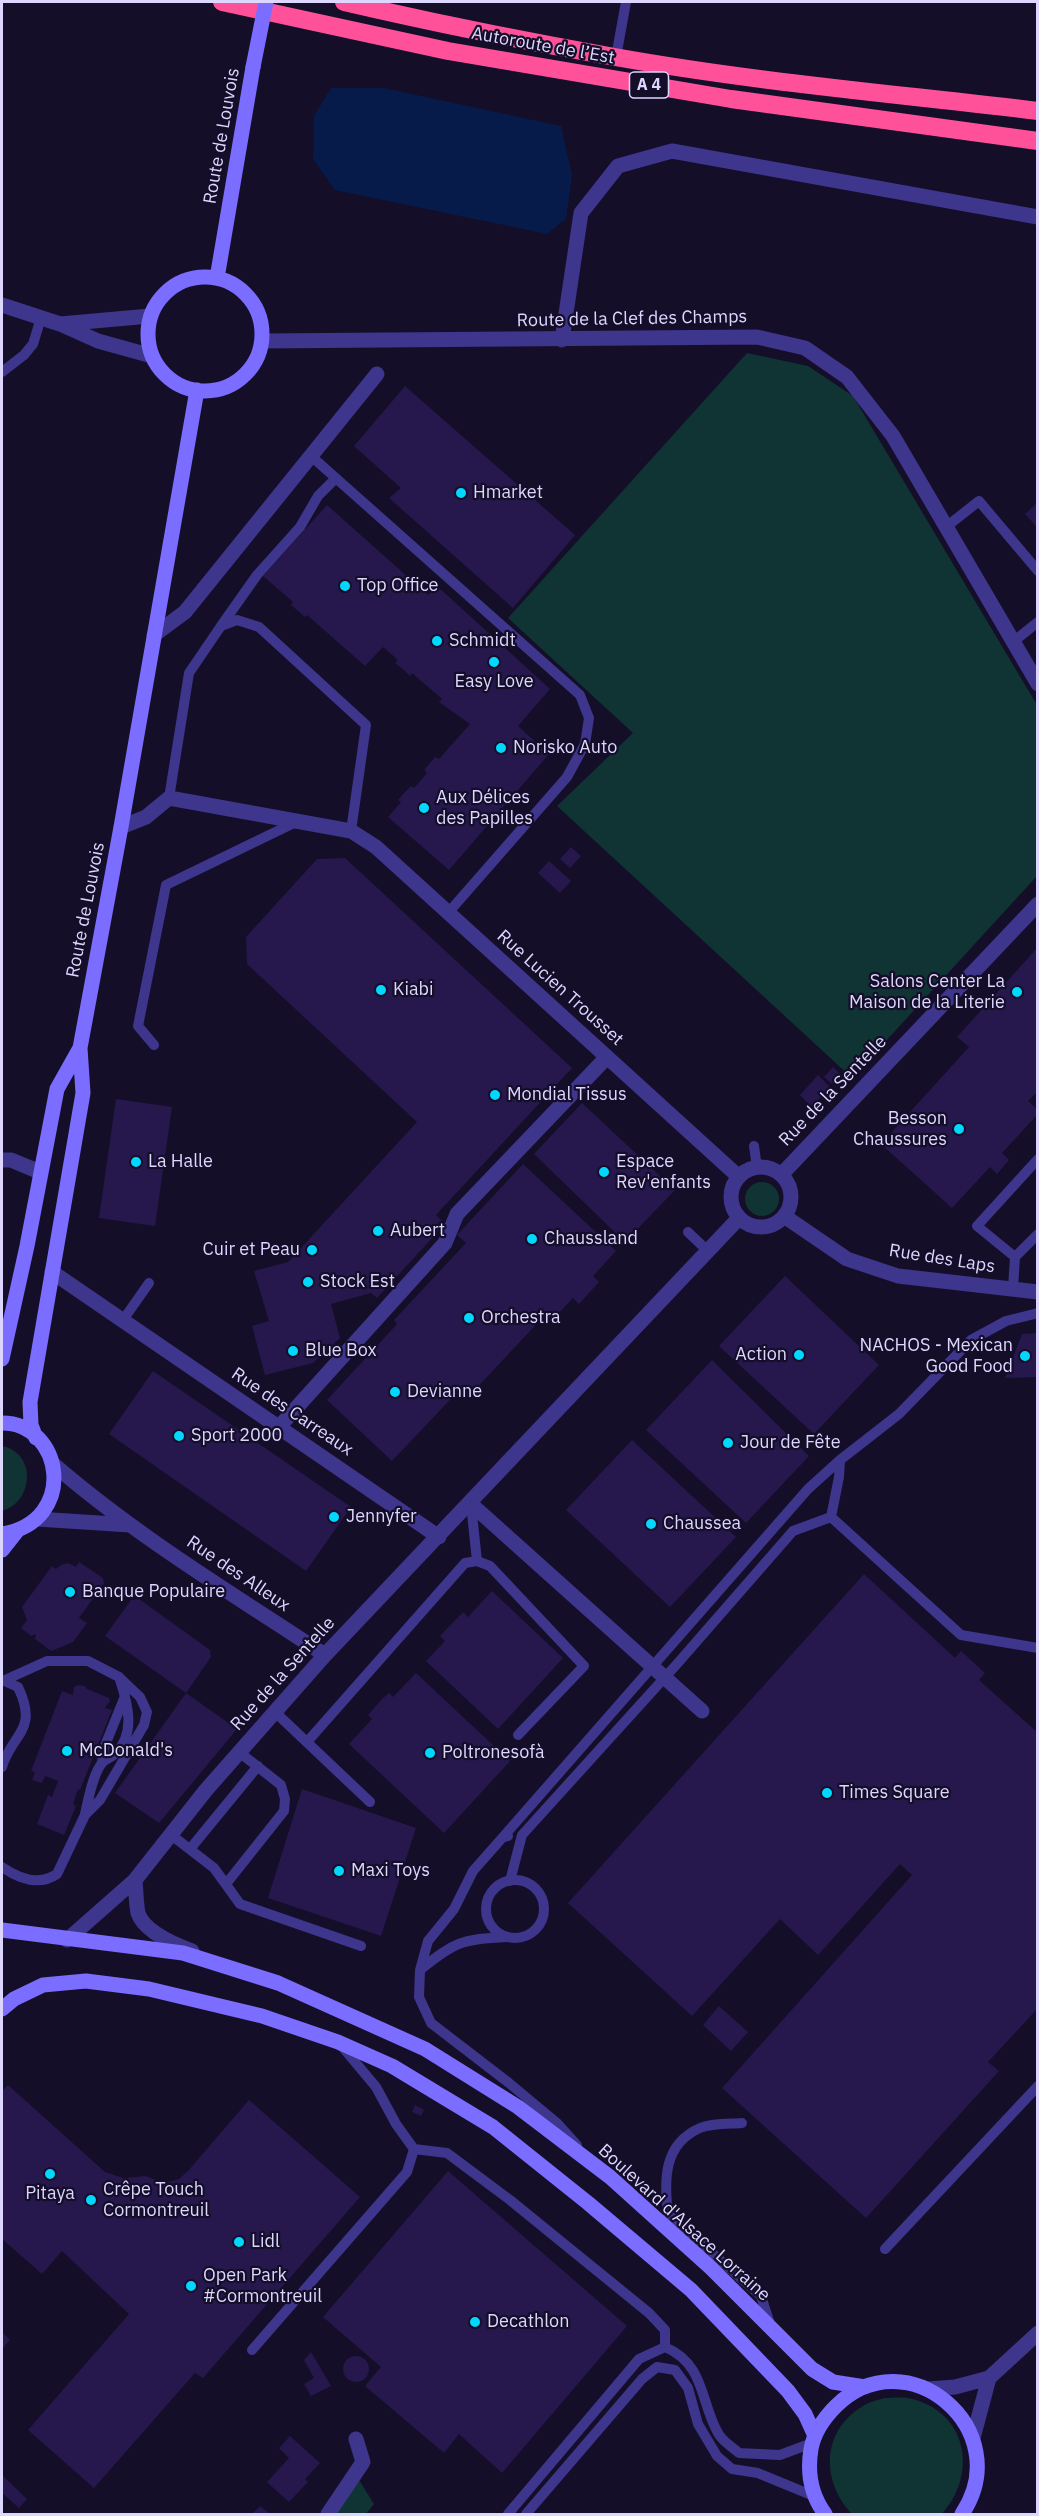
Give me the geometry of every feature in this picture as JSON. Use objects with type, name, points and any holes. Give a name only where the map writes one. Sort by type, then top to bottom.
[{"type":"highway","name":"Autoroute de l’Est","points":[[222,2],[448,51],[731,99],[1038,141]]},
{"type":"highway","name":"Autoroute de l’Est","points":[[344,2],[616,57],[707,71],[1038,111]]},
{"type":"main road","name":"Route de Louvois","points":[[217,278],[266,2]]},
{"type":"main road","points":[[200,277],[217,278],[233,284],[246,294],[256,308],[261,324],[262,341],[257,358],[247,373],[232,384],[215,390],[197,390],[178,384],[163,372],[152,356],[148,329],[150,316],[156,304],[169,289],[184,281],[200,277]]},
{"type":"main road","name":"Route de Louvois","points":[[36,1438],[31,1425],[30,1402],[82,1093],[80,1048],[197,390]]},
{"type":"main road","points":[[2,1359],[27,1246],[57,1089],[80,1048]]},
{"type":"main road","points":[[2,1424],[22,1428],[36,1438],[46,1449],[52,1463],[54,1478],[52,1493],[46,1507],[37,1519],[18,1531],[2,1550]]},
{"type":"main road","points":[[2,1534],[18,1531]]},
{"type":"main road","name":"Boulevard d'Alsace Lorraine","points":[[2,1930],[183,1953],[278,1983],[425,2049],[518,2107],[598,2168],[711,2268],[771,2330],[819,2373],[833,2382],[865,2387]]},
{"type":"main road","points":[[2,2008],[14,1999],[43,1985],[86,1981],[161,1992],[262,2016],[338,2042],[392,2066],[493,2127],[691,2290],[788,2391],[805,2414],[814,2440]]},
{"type":"main road","points":[[819,2508],[810,2478],[814,2440],[826,2415],[843,2399],[865,2387],[886,2383],[908,2383],[928,2390],[947,2402],[963,2418],[973,2438],[978,2459],[977,2481],[972,2508],[962,2514]]},
{"type":"street","points":[[562,340],[581,213],[618,166],[672,151],[1038,218]]},
{"type":"street","points":[[2,305],[60,324],[98,341],[152,356]]},
{"type":"street","points":[[60,324],[150,316]]},
{"type":"street","name":"Route de la Clef des Champs","points":[[262,341],[757,337],[805,348],[847,377],[893,436],[1038,684]]},
{"type":"street","points":[[154,635],[185,612],[377,374]]},
{"type":"street","points":[[121,827],[146,818],[170,798]]},
{"type":"street","name":"Rue Lucien Trousset","points":[[170,798],[351,831],[376,847],[739,1177]]},
{"type":"street","name":"Rue de la Sentelle","points":[[781,1175],[1038,904]]},
{"type":"street","points":[[279,1427],[445,1243],[457,1214],[607,1057]]},
{"type":"street","points":[[2,1160],[11,1160],[40,1172]]},
{"type":"street","points":[[757,1168],[774,1171],[781,1175],[790,1190],[789,1209],[784,1216],[777,1223],[763,1227],[748,1224],[740,1218],[731,1200],[734,1185],[739,1177],[757,1168]]},
{"type":"street","name":"Rue des Laps","points":[[784,1216],[847,1259],[898,1276],[1038,1292]]},
{"type":"street","name":"Rue de la Sentelle","points":[[67,1940],[135,1880],[170,1834],[239,1752],[325,1655],[471,1504],[740,1218]]},
{"type":"street","name":"Rue des Carreaux","points":[[52,1272],[439,1537]]},
{"type":"street","name":"Rue des Alleux","points":[[52,1463],[91,1497],[129,1525],[325,1655]]},
{"type":"street","points":[[471,1504],[702,1711]]},
{"type":"street","name":"Rue des Alleux","points":[[37,1519],[129,1525]]},
{"type":"street","points":[[135,1880],[141,1920],[168,1942],[278,1983]]},
{"type":"street","points":[[928,2390],[955,2387],[988,2378],[1038,2333]]},
{"type":"street","points":[[973,2438],[988,2378]]},
{"type":"street","points":[[328,2514],[363,2462],[356,2439]]},
{"type":"lane","points":[[616,57],[626,2]]},
{"type":"lane","points":[[2,372],[24,355],[33,344],[41,318]]},
{"type":"lane","points":[[311,456],[580,695],[589,718],[585,744],[567,777],[448,913]]},
{"type":"lane","points":[[170,798],[189,672],[257,575],[300,527],[318,496],[336,478]]},
{"type":"lane","points":[[946,527],[979,501],[1038,571]]},
{"type":"lane","points":[[221,626],[237,620],[259,627],[366,725],[351,831]]},
{"type":"lane","points":[[1013,642],[1038,622]]},
{"type":"lane","points":[[154,1045],[138,1026],[166,885],[296,822]]},
{"type":"lane","name":"Rue de la Sentelle","points":[[754,1146],[757,1168]]},
{"type":"lane","points":[[1015,1257],[977,1226],[1038,1159]]},
{"type":"lane","points":[[687,1232],[708,1251]]},
{"type":"lane","points":[[1013,1288],[1015,1257],[1038,1234]]},
{"type":"lane","points":[[123,1320],[149,1283]]},
{"type":"lane","points":[[598,2168],[557,2123],[431,2023],[419,1997],[420,1970],[428,1941],[454,1909],[473,1871],[808,1489],[840,1460],[899,1414],[971,1340],[1006,1321],[1038,1313]]},
{"type":"lane","points":[[831,1517],[840,1460]]},
{"type":"lane","points":[[471,1504],[477,1561]]},
{"type":"lane","points":[[831,1517],[961,1635],[1038,1648]]},
{"type":"lane","points":[[510,1881],[522,1835],[793,1531],[831,1517]]},
{"type":"lane","points":[[307,1742],[465,1563],[477,1561],[490,1566],[584,1666],[518,1735]]},
{"type":"lane","points":[[3,1680],[46,1661],[88,1661],[119,1677],[140,1697],[147,1712],[144,1725],[100,1800],[85,1815]]},
{"type":"lane","points":[[102,1762],[115,1754],[126,1737],[129,1719],[119,1677]]},
{"type":"lane","points":[[2,1767],[23,1732],[26,1713],[24,1700],[18,1687],[3,1680]]},
{"type":"lane","points":[[2,1867],[14,1875],[33,1881],[51,1878],[57,1874],[85,1815],[90,1790],[102,1762],[104,1748],[125,1696]]},
{"type":"lane","points":[[275,1712],[370,1802]]},
{"type":"lane","points":[[226,1884],[284,1811],[285,1799],[281,1785],[239,1752]]},
{"type":"lane","points":[[190,1849],[258,1766]]},
{"type":"lane","points":[[170,1834],[214,1868],[240,1904],[361,1946]]},
{"type":"lane","points":[[503,1837],[522,1835]]},
{"type":"lane","points":[[420,1970],[445,1949],[471,1939],[516,1938],[534,1931],[543,1916],[544,1906],[536,1890],[529,1884],[510,1881],[493,1890],[486,1908],[491,1926],[507,1937]]},
{"type":"lane","points":[[338,2042],[376,2087],[396,2124],[414,2149],[447,2153],[510,2200],[649,2313],[665,2330],[665,2347]]},
{"type":"lane","points":[[885,2249],[1038,2086]]},
{"type":"lane","points":[[742,2123],[700,2128],[678,2144],[665,2170],[668,2214],[761,2296],[771,2330]]},
{"type":"lane","points":[[252,2350],[407,2172],[414,2149]]},
{"type":"lane","points":[[508,2514],[639,2359],[665,2347],[681,2354],[698,2379],[718,2435],[739,2453],[780,2455],[814,2440]]},
{"type":"lane","points":[[526,2514],[642,2379],[657,2367],[675,2370],[688,2388],[698,2424],[717,2456],[732,2469],[758,2474],[819,2508]]},
{"type":"green space","points":[[747,353],[808,366],[853,396],[1037,705],[1037,876],[852,1078],[557,806],[633,733],[508,618]]},
{"type":"green space","points":[[762,1182],[774,1187],[779,1199],[774,1211],[762,1216],[750,1211],[745,1199],[750,1187]]},
{"type":"green space","points":[[2,1446],[13,1450],[21,1458],[26,1467],[27,1478],[20,1498],[13,1506],[2,1511]]},
{"type":"green space","points":[[885,2398],[908,2398],[928,2405],[943,2415],[954,2429],[961,2445],[963,2462],[961,2480],[954,2498],[942,2514],[852,2514],[835,2487],[830,2457],[839,2429],[849,2416],[863,2406]]},
{"type":"green space","points":[[359,2480],[374,2504],[366,2514],[334,2514]]},
{"type":"water","points":[[331,88],[384,88],[561,126],[572,175],[566,219],[547,234],[335,190],[313,159],[314,116]]},
{"type":"building","name":"Hmarket","points":[[405,386],[575,535],[513,608],[389,498],[401,488],[354,446]]},
{"type":"building","points":[[1038,502],[1038,528],[1025,514]]},
{"type":"building","points":[[327,505],[428,595],[437,586],[550,689],[518,726],[549,754],[449,870],[388,817],[401,802],[398,800],[405,792],[411,786],[414,788],[427,773],[424,770],[435,757],[439,759],[470,724],[439,702],[442,699],[412,673],[410,676],[395,663],[398,660],[383,647],[365,666],[307,615],[305,617],[291,605],[293,602],[263,576]]},
{"type":"building","points":[[571,847],[581,856],[570,868],[560,859]]},
{"type":"building","points":[[345,858],[572,1068],[436,1215],[445,1224],[377,1298],[371,1293],[331,1304],[340,1338],[313,1363],[265,1375],[252,1326],[269,1321],[254,1271],[288,1262],[417,1122],[247,964],[246,937],[317,859]]},
{"type":"building","points":[[549,861],[571,881],[560,893],[538,873]]},
{"type":"building","name":"Besson Chaussures","points":[[1038,947],[1038,1091],[1028,1101],[1038,1110],[1038,1114],[1002,1153],[1009,1160],[997,1174],[990,1167],[952,1208],[881,1144],[969,1047],[957,1037]]},
{"type":"building","points":[[833,1067],[841,1075],[832,1084],[824,1077]]},
{"type":"building","points":[[818,1075],[830,1087],[812,1107],[800,1095]]},
{"type":"building","name":"La Halle","points":[[116,1099],[172,1107],[155,1226],[99,1218]]},
{"type":"building","name":"Espace Rev'enfants","points":[[582,1103],[675,1190],[625,1242],[534,1154]]},
{"type":"building","points":[[523,1164],[616,1251],[593,1276],[599,1282],[579,1304],[573,1298],[550,1322],[544,1316],[472,1393],[464,1385],[392,1461],[327,1400],[397,1324],[394,1320],[466,1243],[457,1235]]},
{"type":"building","name":"Action","points":[[785,1276],[879,1365],[814,1434],[719,1346]]},
{"type":"building","name":"NACHOS - Mexican Good Food","points":[[1038,1333],[1038,1377],[1005,1378],[1022,1334]]},
{"type":"building","name":"Jour de Fête","points":[[712,1360],[809,1456],[746,1523],[646,1430]]},
{"type":"building","points":[[153,1371],[351,1507],[306,1571],[109,1434]]},
{"type":"building","name":"Chaussea","points":[[632,1440],[736,1537],[670,1607],[566,1510]]},
{"type":"building","points":[[79,1562],[103,1578],[104,1583],[79,1618],[87,1623],[73,1642],[51,1651],[35,1639],[36,1634],[31,1636],[21,1628],[27,1620],[22,1607],[52,1566],[56,1569],[68,1563],[76,1567]]},
{"type":"building","points":[[864,1574],[955,1658],[961,1651],[985,1673],[979,1680],[1038,1733],[1038,2008],[988,2062],[999,2071],[866,2218],[722,2088],[912,1875],[900,1864],[818,1955],[780,1919],[692,2016],[568,1903]]},
{"type":"building","points":[[492,1591],[563,1658],[498,1729],[426,1661],[445,1641],[440,1636],[463,1612],[468,1617]]},
{"type":"building","points":[[139,1599],[210,1650],[211,1657],[186,1693],[105,1636],[131,1600]]},
{"type":"building","name":"Poltronesofà","points":[[416,1673],[510,1761],[444,1833],[349,1744],[372,1719],[368,1715],[382,1699],[389,1693],[393,1697]]},
{"type":"building","name":"McDonald's","points":[[85,1686],[109,1698],[110,1701],[105,1708],[112,1710],[80,1790],[78,1789],[73,1804],[76,1806],[64,1835],[37,1824],[48,1795],[52,1797],[58,1781],[45,1776],[42,1783],[32,1780],[35,1772],[31,1771],[62,1691],[73,1695],[74,1687]]},
{"type":"building","points":[[186,1693],[237,1729],[159,1823],[115,1793]]},
{"type":"building","name":"Maxi Toys","points":[[302,1789],[416,1828],[381,1936],[268,1898]]},
{"type":"building","points":[[719,2006],[748,2032],[731,2051],[703,2025]]},
{"type":"building","name":"Open Park #Cormontreuil","points":[[8,2085],[105,2172],[123,2178],[146,2176],[163,2183],[179,2179],[188,2171],[249,2100],[360,2197],[203,2378],[195,2373],[94,2488],[28,2430],[129,2314],[62,2251],[42,2274],[2,2239],[2,2091]]},
{"type":"building","points":[[415,2105],[424,2110],[421,2116],[412,2112]]},
{"type":"building","name":"Decathlon","points":[[448,2171],[627,2326],[502,2473],[459,2434],[444,2453],[365,2386],[381,2367],[323,2317]]},
{"type":"building","points":[[2,2332],[10,2340],[2,2349]]},
{"type":"building","points":[[311,2352],[331,2386],[311,2396],[304,2384],[314,2378],[304,2360]]},
{"type":"building","points":[[356,2356],[365,2360],[369,2369],[365,2378],[356,2382],[347,2378],[343,2369],[347,2360]]},
{"type":"building","points":[[290,2436],[320,2463],[305,2479],[308,2482],[289,2502],[267,2482],[289,2458],[279,2448]]},
{"type":"building","points":[[2,2475],[27,2499],[19,2508],[2,2493]]},
{"type":"building","points":[[260,2506],[270,2514],[252,2514]]},
{"type":"place","name":"Hmarket","points":[[461,493]]},
{"type":"place","name":"Top Office","points":[[345,586]]},
{"type":"place","name":"Schmidt","points":[[437,641]]},
{"type":"place","name":"Easy Love","points":[[494,662]]},
{"type":"place","name":"Norisko Auto","points":[[501,748]]},
{"type":"place","name":"Aux Délices des Papilles","points":[[424,808]]},
{"type":"place","name":"Kiabi","points":[[381,990]]},
{"type":"place","name":"Salons Center La Maison de la Literie","points":[[1017,992]]},
{"type":"place","name":"Mondial Tissus","points":[[495,1095]]},
{"type":"place","name":"Besson Chaussures","points":[[959,1129]]},
{"type":"place","name":"La Halle","points":[[136,1162]]},
{"type":"place","name":"Espace Rev'enfants","points":[[604,1172]]},
{"type":"place","name":"Aubert","points":[[378,1231]]},
{"type":"place","name":"Chaussland","points":[[532,1239]]},
{"type":"place","name":"Cuir et Peau","points":[[312,1250]]},
{"type":"place","name":"Stock Est","points":[[308,1282]]},
{"type":"place","name":"Orchestra","points":[[469,1318]]},
{"type":"place","name":"Blue Box","points":[[293,1351]]},
{"type":"place","name":"Action","points":[[799,1355]]},
{"type":"place","name":"NACHOS - Mexican Good Food","points":[[1025,1356]]},
{"type":"place","name":"Devianne","points":[[395,1392]]},
{"type":"place","name":"Sport 2000","points":[[179,1436]]},
{"type":"place","name":"Jour de Fête","points":[[728,1443]]},
{"type":"place","name":"Jennyfer","points":[[334,1517]]},
{"type":"place","name":"Chaussea","points":[[651,1524]]},
{"type":"place","name":"Banque Populaire","points":[[70,1592]]},
{"type":"place","name":"McDonald's","points":[[67,1751]]},
{"type":"place","name":"Poltronesofà","points":[[430,1753]]},
{"type":"place","name":"Times Square","points":[[827,1793]]},
{"type":"place","name":"Maxi Toys","points":[[339,1871]]},
{"type":"place","name":"Pitaya","points":[[50,2174]]},
{"type":"place","name":"Crêpe Touch Cormontreuil","points":[[91,2200]]},
{"type":"place","name":"Lidl","points":[[239,2242]]},
{"type":"place","name":"Open Park #Cormontreuil","points":[[191,2286]]},
{"type":"place","name":"Decathlon","points":[[475,2322]]}]
